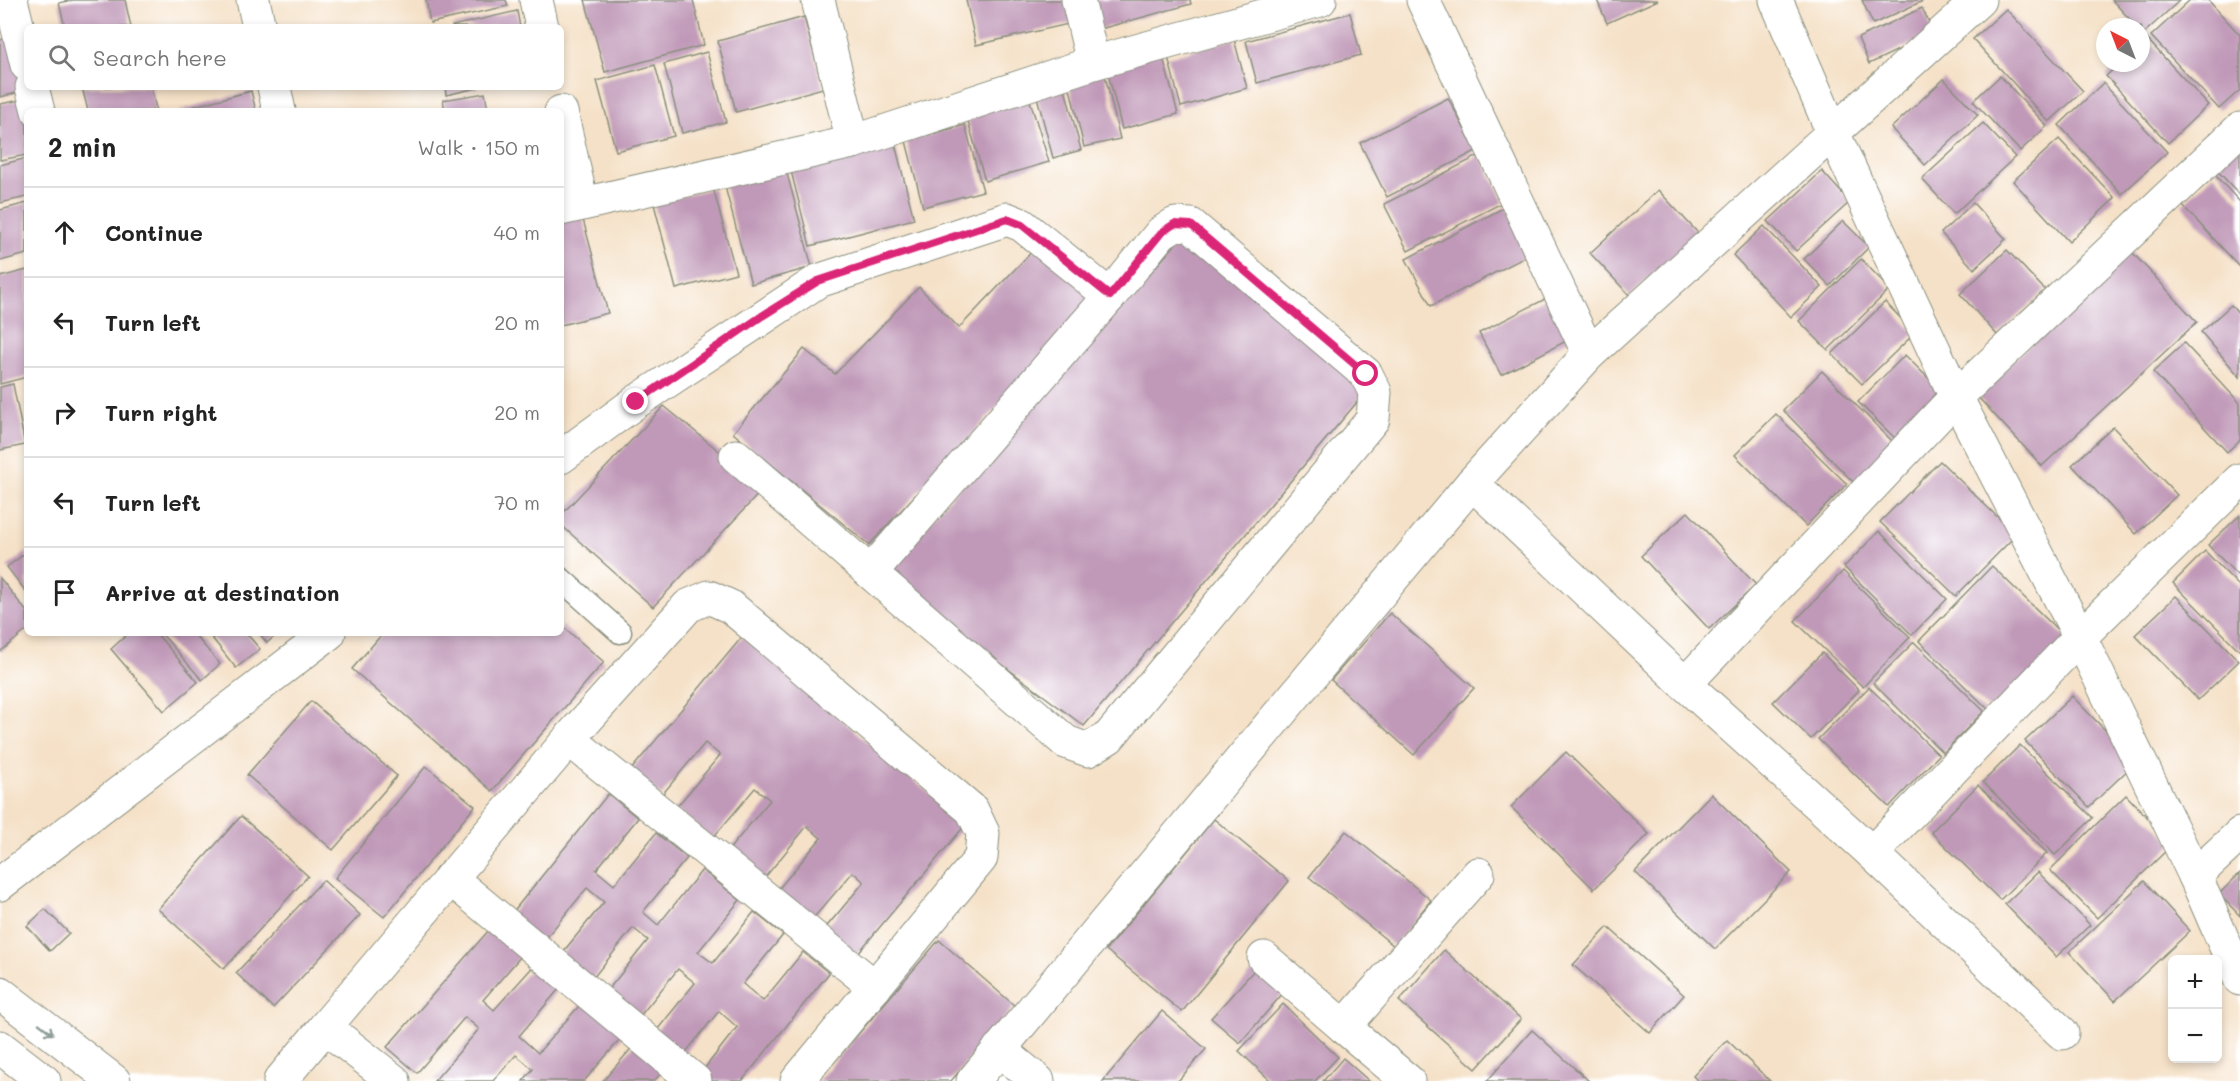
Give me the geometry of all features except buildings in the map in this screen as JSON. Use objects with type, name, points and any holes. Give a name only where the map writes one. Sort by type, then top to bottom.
[{"type":"street","points":[[253,0],[258,24]]},
{"type":"street","points":[[536,0],[541,24]]},
{"type":"street","points":[[818,0],[853,142]]},
{"type":"street","points":[[1078,0],[1093,63]]},
{"type":"street","points":[[1424,0],[1589,354]]},
{"type":"street","points":[[1776,0],[1833,133],[1956,397],[2080,637],[2195,876],[2240,979]]},
{"type":"street","points":[[973,1081],[1472,483],[1589,354],[1978,0]]},
{"type":"street","points":[[564,140],[571,206],[853,142],[1093,63],[1316,1]]},
{"type":"street","points":[[8,5],[24,56]]},
{"type":"street","points":[[33,90],[37,108]]},
{"type":"street","points":[[275,90],[278,108]]},
{"type":"street","points":[[556,90],[560,108]]},
{"type":"street","points":[[1685,684],[1956,397],[2240,129]]},
{"type":"street","points":[[564,455],[636,402],[762,316],[818,281],[988,224],[1007,219],[1022,225],[1110,296]]},
{"type":"street","points":[[736,456],[1066,742],[1088,750],[1109,737],[1373,419],[1375,392],[1366,374],[1191,225],[1174,224],[1161,233],[1110,296],[871,572]]},
{"type":"street","points":[[1872,853],[2080,637],[2240,480]]},
{"type":"street","points":[[1472,483],[1685,684],[1872,853],[2061,1033]]},
{"type":"street","points":[[280,1081],[569,739],[688,606],[709,597],[731,607],[972,810],[983,833],[981,858],[797,1081]]},
{"type":"street","points":[[0,884],[325,636]]},
{"type":"street","points":[[569,739],[875,987]]},
{"type":"street","points":[[2195,876],[2240,834]]},
{"type":"street","points":[[1344,1027],[1478,874]]},
{"type":"street","points":[[450,878],[695,1081]]},
{"type":"street","points":[[1264,958],[1408,1081]]},
{"type":"street","points":[[0,993],[114,1081]]},
{"type":"street","points":[[325,1026],[394,1081]]},
{"type":"street","points":[[0,1047],[44,1081]]},
{"type":"street","points":[[999,1049],[1038,1081]]},
{"type":"lane","points":[[564,582],[620,632]]},
{"type":"route","points":[[636,402],[762,316],[818,281],[1007,219],[1022,225],[1110,296],[1161,233],[1174,224],[1191,225],[1366,374]]}]
